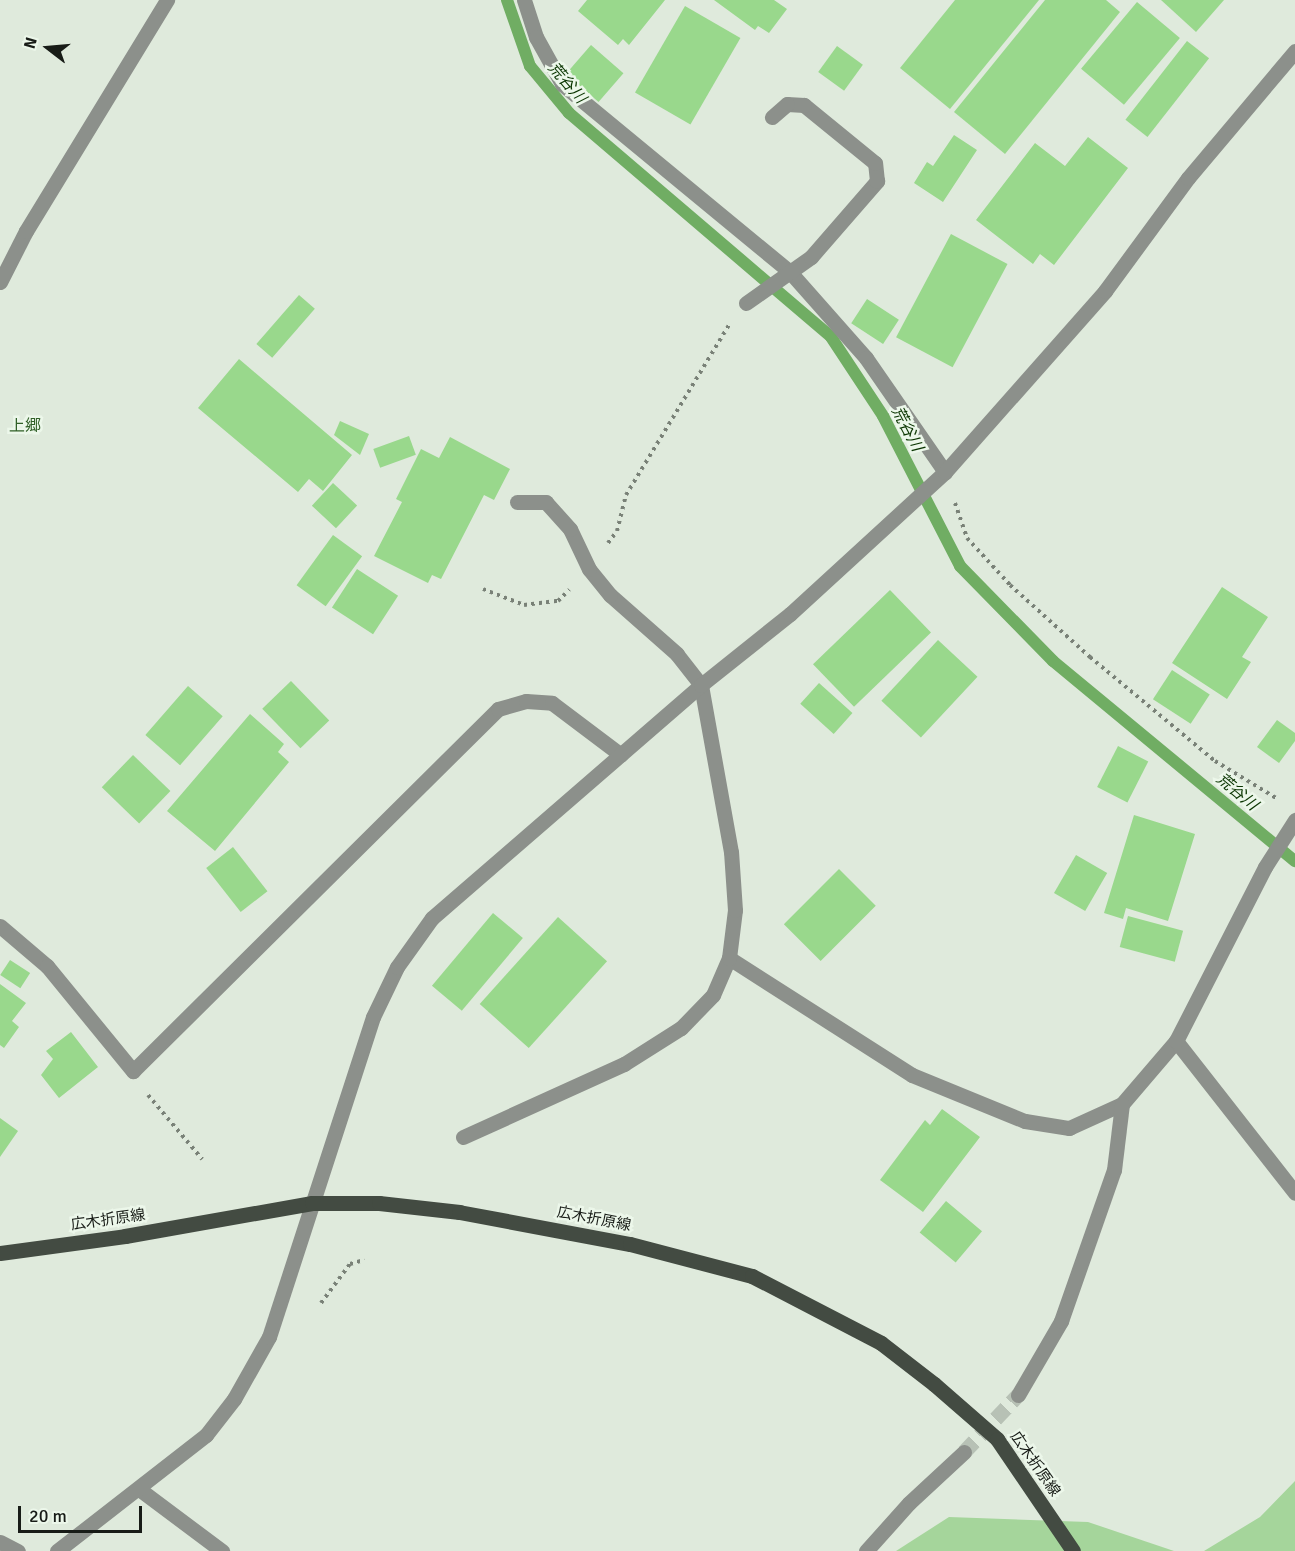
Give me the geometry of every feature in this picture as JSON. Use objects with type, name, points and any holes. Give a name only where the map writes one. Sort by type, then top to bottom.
[{"type":"main road","name":"広木折原線","points":[[0,1253],[125,1236],[312,1203],[379,1203],[459,1212],[630,1244],[752,1276],[881,1343],[934,1384],[997,1439],[1073,1551]]},
{"type":"street","points":[[0,282],[26,231],[167,0]]},
{"type":"street","points":[[524,0],[536,37],[562,84],[790,272],[866,358],[945,472]]},
{"type":"street","points":[[57,1551],[206,1435],[234,1399],[269,1337],[349,1083],[397,967],[432,918],[460,891],[701,685],[790,614],[945,472],[1105,291],[1188,178],[1295,51]]},
{"type":"street","points":[[746,303],[811,257],[877,181],[875,163],[804,105],[788,104],[771,117]]},
{"type":"street","points":[[463,1137],[624,1064],[681,1028],[712,994],[729,958],[735,910],[731,852],[701,685],[677,654],[610,595],[589,569],[570,529],[546,502],[517,502]]},
{"type":"street","points":[[0,926],[47,966],[133,1071],[498,709],[526,701],[552,703],[621,755]]},
{"type":"street","points":[[729,958],[912,1075],[1025,1121],[1069,1128],[1122,1104],[1176,1041],[1265,867],[1295,820]]},
{"type":"street","points":[[1176,1041],[1295,1193]]},
{"type":"street","points":[[1018,1395],[1061,1321],[1114,1170],[1122,1104]]},
{"type":"street","points":[[866,1551],[909,1503],[964,1452]]},
{"type":"street","points":[[139,1489],[222,1551]]},
{"type":"street","points":[[0,1542],[18,1551]]},
{"type":"path","points":[[483,589],[524,605],[558,601],[589,569],[617,531],[626,495],[716,343],[746,303]]},
{"type":"path","points":[[945,472],[967,538],[1010,585],[1090,657],[1215,761],[1285,803]]},
{"type":"path","points":[[133,1071],[141,1087],[202,1159]]},
{"type":"path","points":[[321,1303],[350,1264],[364,1260]]},
{"type":"green space","points":[[1295,1481],[1295,1551],[1204,1551],[1260,1517]]},
{"type":"green space","points":[[949,1517],[1088,1522],[1174,1551],[896,1551]]},
{"type":"building","points":[[587,0],[665,0],[629,45],[623,39],[618,45],[578,11]]},
{"type":"building","points":[[714,0],[774,0],[787,9],[769,33],[758,26],[755,30]]},
{"type":"building","points":[[955,0],[1039,0],[950,109],[900,68]]},
{"type":"building","points":[[1045,0],[1106,0],[1120,12],[1005,154],[954,112]]},
{"type":"building","points":[[1161,0],[1224,0],[1196,32]]},
{"type":"building","points":[[1137,2],[1180,38],[1124,105],[1081,69]]},
{"type":"building","points":[[685,6],[740,38],[690,125],[635,93]]},
{"type":"building","points":[[1187,41],[1209,58],[1147,137],[1125,120]]},
{"type":"building","points":[[591,45],[623,73],[599,102],[566,74]]},
{"type":"building","points":[[837,46],[863,65],[844,91],[818,72]]},
{"type":"building","points":[[954,135],[977,150],[943,202],[914,183],[927,162],[933,166]]},
{"type":"building","points":[[1088,137],[1128,168],[1054,265],[1040,254],[1033,264],[976,220],[1035,143],[1065,166]]},
{"type":"building","points":[[951,234],[1008,264],[953,367],[896,337]]},
{"type":"building","points":[[299,295],[315,309],[272,358],[256,344]]},
{"type":"building","points":[[867,299],[899,320],[883,344],[851,323]]},
{"type":"building","points":[[239,359],[352,455],[323,491],[309,479],[298,492],[198,408]]},
{"type":"building","points":[[340,421],[369,434],[360,455],[334,435]]},
{"type":"building","points":[[409,436],[416,455],[380,468],[373,449]]},
{"type":"building","points":[[450,437],[510,469],[494,500],[484,495],[441,579],[432,575],[428,583],[374,556],[402,502],[396,499],[421,449],[439,458]]},
{"type":"building","points":[[333,483],[357,506],[336,528],[312,506]]},
{"type":"building","points":[[333,535],[362,556],[326,606],[297,585]]},
{"type":"building","points":[[357,569],[398,596],[373,634],[332,608]]},
{"type":"building","points":[[1222,587],[1268,617],[1242,657],[1251,662],[1227,699],[1172,663]]},
{"type":"building","points":[[890,590],[931,632],[854,707],[813,664]]},
{"type":"building","points":[[938,640],[977,677],[921,738],[881,701]]},
{"type":"building","points":[[1172,670],[1210,695],[1191,724],[1153,699]]},
{"type":"building","points":[[291,681],[329,721],[300,748],[262,709]]},
{"type":"building","points":[[819,683],[852,713],[834,734],[800,704]]},
{"type":"building","points":[[188,686],[223,716],[180,765],[145,735]]},
{"type":"building","points":[[250,714],[284,744],[278,752],[289,762],[215,851],[167,811]]},
{"type":"building","points":[[1277,720],[1295,733],[1295,741],[1279,763],[1257,747]]},
{"type":"building","points":[[1118,746],[1148,761],[1127,802],[1097,787]]},
{"type":"building","points":[[133,755],[170,791],[139,823],[102,787]]},
{"type":"building","points":[[1134,815],[1195,834],[1168,921],[1126,908],[1123,919],[1104,913]]},
{"type":"building","points":[[233,847],[267,891],[241,912],[206,868]]},
{"type":"building","points":[[1076,855],[1107,873],[1085,911],[1054,893]]},
{"type":"building","points":[[839,869],[876,906],[821,961],[784,924]]},
{"type":"building","points":[[493,913],[523,938],[462,1011],[432,986]]},
{"type":"building","points":[[1128,916],[1183,931],[1175,962],[1120,947]]},
{"type":"building","points":[[558,917],[607,961],[529,1048],[480,1004]]},
{"type":"building","points":[[10,960],[30,973],[20,988],[0,975]]},
{"type":"building","points":[[0,984],[26,1003],[12,1021],[19,1027],[4,1048],[0,1045]]},
{"type":"building","points":[[71,1032],[98,1067],[59,1098],[41,1075],[53,1059],[46,1051]]},
{"type":"building","points":[[942,1109],[980,1137],[923,1212],[880,1180],[925,1120],[930,1125]]},
{"type":"building","points":[[0,1118],[18,1131],[0,1157]]},
{"type":"building","points":[[946,1201],[982,1231],[956,1263],[920,1232]]},
{"type":"waterway","name":"荒谷川","points":[[507,0],[530,66],[569,113],[831,337],[883,416],[960,566],[1053,661],[1295,861]]},
{"type":"tunnel","points":[[964,1452],[1018,1395]]},
{"type":"district","name":"上郷","points":[[25,426]]}]
